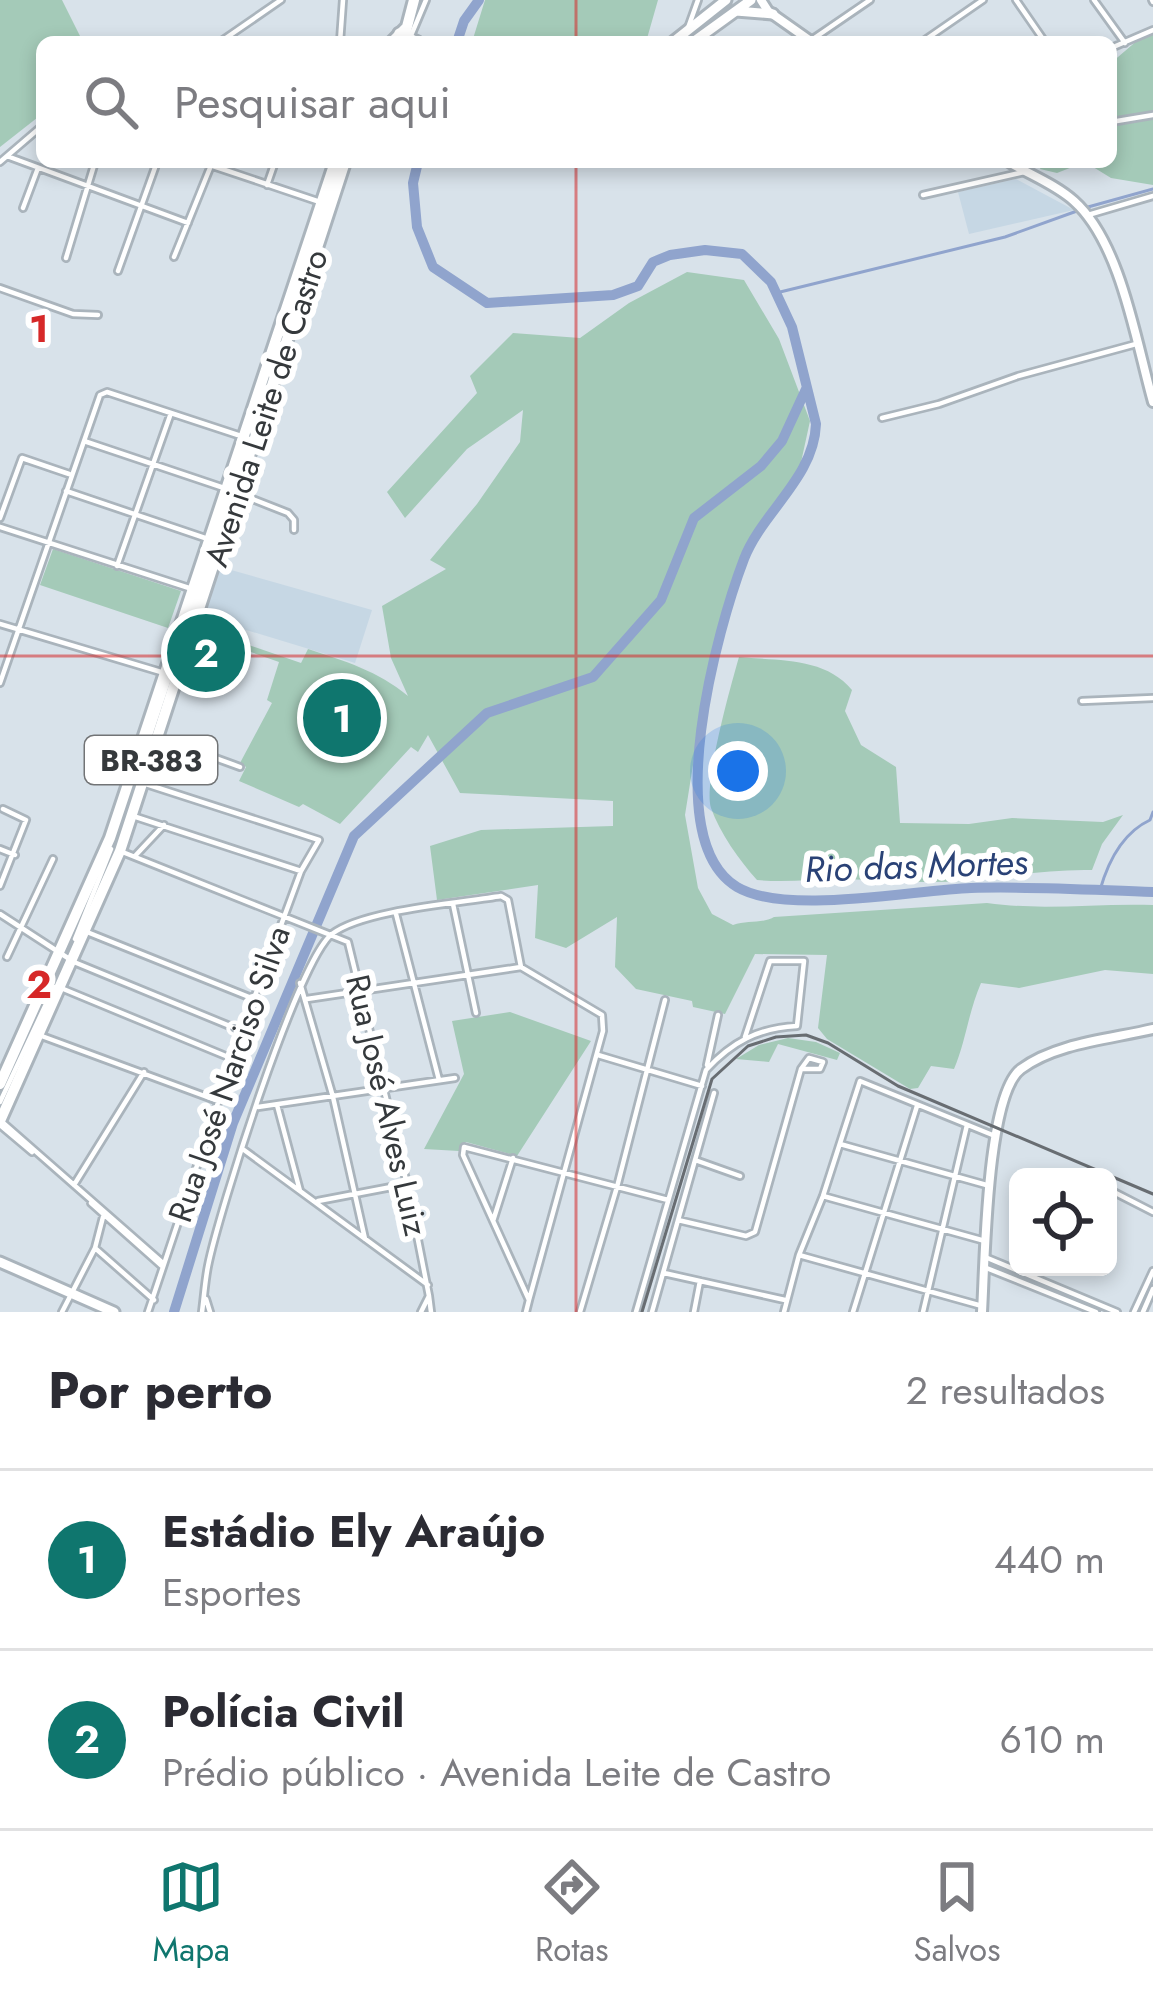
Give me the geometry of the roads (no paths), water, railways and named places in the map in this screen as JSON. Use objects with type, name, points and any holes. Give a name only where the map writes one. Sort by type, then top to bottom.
[{"type":"highway","points":[[405,36],[414,0]]},
{"type":"highway","name":"Avenida Leite de Castro","points":[[0,1122],[15,1055],[39,1035],[61,988],[67,958],[87,932],[338,168]]},
{"type":"highway","name":"Avenida Leite de Castro","points":[[233,491],[244,437],[327,202]]},
{"type":"highway","name":"Avenida Leite de Castro","points":[[0,1084],[67,958],[114,843],[132,816],[158,737],[172,672]]},
{"type":"main road","points":[[701,36],[751,0]]},
{"type":"main road","points":[[761,0],[803,36]]},
{"type":"main road","points":[[775,16],[776,0]]},
{"type":"main road","points":[[679,36],[724,2],[734,13],[775,16]]},
{"type":"main road","points":[[688,28],[689,36]]},
{"type":"main road","points":[[1018,168],[1072,199],[1104,241],[1153,402]]},
{"type":"main road","points":[[982,1309],[995,1136],[1002,1097],[1015,1072],[1057,1051],[1153,1029]]},
{"type":"main road","points":[[1,1266],[114,1312]]},
{"type":"street","points":[[229,36],[280,0]]},
{"type":"street","points":[[341,36],[344,0]]},
{"type":"street","points":[[406,36],[426,0]]},
{"type":"street","points":[[688,28],[698,0]]},
{"type":"street","points":[[819,36],[870,0]]},
{"type":"street","points":[[931,36],[983,0]]},
{"type":"street","points":[[1016,0],[1041,36]]},
{"type":"street","points":[[1094,0],[1125,43]]},
{"type":"street","points":[[1117,46],[1153,30]]},
{"type":"street","points":[[1117,121],[1153,115]]},
{"type":"street","points":[[0,162],[36,131]]},
{"type":"street","points":[[7,156],[36,167]]},
{"type":"street","points":[[23,208],[38,168],[188,223]]},
{"type":"street","points":[[66,258],[93,168]]},
{"type":"street","points":[[118,271],[155,168]]},
{"type":"street","points":[[174,257],[210,168]]},
{"type":"street","points":[[217,168],[327,202]]},
{"type":"street","points":[[267,185],[273,168]]},
{"type":"street","points":[[923,195],[1024,172]]},
{"type":"street","points":[[1088,215],[1153,196]]},
{"type":"street","points":[[0,288],[73,314],[98,315]]},
{"type":"street","points":[[882,418],[1136,344]]},
{"type":"street","points":[[0,683],[70,474],[104,392],[244,437]]},
{"type":"street","points":[[116,566],[171,413]]},
{"type":"street","points":[[84,441],[292,516],[293,530]]},
{"type":"street","points":[[0,518],[22,458],[70,474]]},
{"type":"street","points":[[66,491],[216,542]]},
{"type":"street","points":[[0,527],[199,590]]},
{"type":"street","points":[[0,624],[172,672]]},
{"type":"street","points":[[1082,701],[1153,698]]},
{"type":"street","points":[[158,737],[240,767]]},
{"type":"street","name":"Rua José Narciso Silva","points":[[143,783],[319,840],[301,871],[287,920],[242,1031],[148,1312]]},
{"type":"street","points":[[0,886],[25,818],[3,809]]},
{"type":"street","points":[[132,816],[301,871]]},
{"type":"street","points":[[135,857],[164,825]]},
{"type":"street","name":"Rua José Alves Luiz","points":[[114,843],[135,857],[350,946],[428,1296]]},
{"type":"street","points":[[0,849],[15,855]]},
{"type":"street","points":[[7,957],[53,859]]},
{"type":"street","points":[[206,1312],[208,1262],[256,1107],[300,983],[331,935],[361,920],[506,897],[521,967]]},
{"type":"street","points":[[453,904],[476,1013]]},
{"type":"street","points":[[0,914],[67,958],[242,1031]]},
{"type":"street","points":[[395,914],[439,1080]]},
{"type":"street","points":[[87,932],[254,999]]},
{"type":"street","points":[[706,1070],[745,1037],[797,1026],[804,961],[770,961],[745,1037]]},
{"type":"street","points":[[307,999],[521,967],[602,1015],[597,1055],[526,1312]]},
{"type":"street","points":[[300,983],[333,1097],[365,1239]]},
{"type":"street","points":[[61,988],[233,1059]]},
{"type":"street","points":[[580,1312],[665,1000]]},
{"type":"street","points":[[636,1312],[718,1015]]},
{"type":"street","points":[[39,1035],[218,1101]]},
{"type":"street","points":[[0,1102],[15,1055]]},
{"type":"street","points":[[597,1055],[702,1086]]},
{"type":"street","points":[[678,1220],[752,1236],[801,1069]]},
{"type":"street","points":[[74,1186],[144,1072]]},
{"type":"street","points":[[256,1107],[454,1078]]},
{"type":"street","points":[[784,1312],[860,1081],[995,1136]]},
{"type":"street","points":[[652,1312],[714,1093]]},
{"type":"street","points":[[277,1105],[300,1191]]},
{"type":"street","points":[[853,1312],[917,1106]]},
{"type":"street","points":[[0,1122],[163,1266]]},
{"type":"street","points":[[923,1312],[968,1125]]},
{"type":"street","points":[[839,1144],[990,1186]]},
{"type":"street","points":[[529,1300],[463,1155],[464,1147],[668,1200]]},
{"type":"street","points":[[244,1150],[428,1285]]},
{"type":"street","points":[[493,1221],[513,1158]]},
{"type":"street","points":[[694,1160],[740,1176]]},
{"type":"street","points":[[315,1202],[406,1184]]},
{"type":"street","points":[[1117,1194],[1153,1212]]},
{"type":"street","points":[[823,1196],[987,1241]]},
{"type":"street","points":[[62,1312],[95,1248],[104,1213]]},
{"type":"street","points":[[95,1248],[154,1300]]},
{"type":"street","points":[[799,1255],[982,1309]]},
{"type":"street","points":[[985,1262],[1117,1312]]},
{"type":"street","points":[[1134,1312],[1153,1271]]},
{"type":"street","points":[[664,1273],[785,1300]]},
{"type":"street","points":[[694,1312],[700,1281]]},
{"type":"street","points":[[1143,1312],[1153,1289]]},
{"type":"street","points":[[421,1312],[428,1296]]},
{"type":"street","points":[[428,1296],[431,1312]]},
{"type":"street","points":[[1077,1300],[1096,1312]]},
{"type":"waterway","name":"Rio das Mortes","points":[[459,36],[479,0]]},
{"type":"waterway","name":"Rio das Mortes","points":[[417,168],[413,183],[417,227],[433,267],[487,303],[613,295],[638,286],[653,262],[705,250],[742,254],[771,282],[792,327],[816,424],[813,443],[797,478],[744,559],[721,632],[701,731],[701,825],[714,862],[737,887],[786,900],[817,901],[971,888],[1153,892]]},
{"type":"waterway","points":[[1088,207],[1153,189]]},
{"type":"waterway","points":[[776,293],[1005,237],[1077,211]]},
{"type":"waterway","points":[[174,1312],[233,1123],[354,836],[487,713],[593,677],[661,600],[694,518],[761,466],[782,441],[806,389]]},
{"type":"waterway","points":[[1100,890],[1118,849],[1153,812]]},
{"type":"railway","points":[[642,1312],[712,1079],[748,1046],[776,1037],[806,1035],[828,1043],[898,1086],[1153,1194]]},
{"type":"place","name":"Polícia Civil","points":[[206,653]]},
{"type":"place","name":"Estádio Ely Araújo","points":[[342,718]]}]
